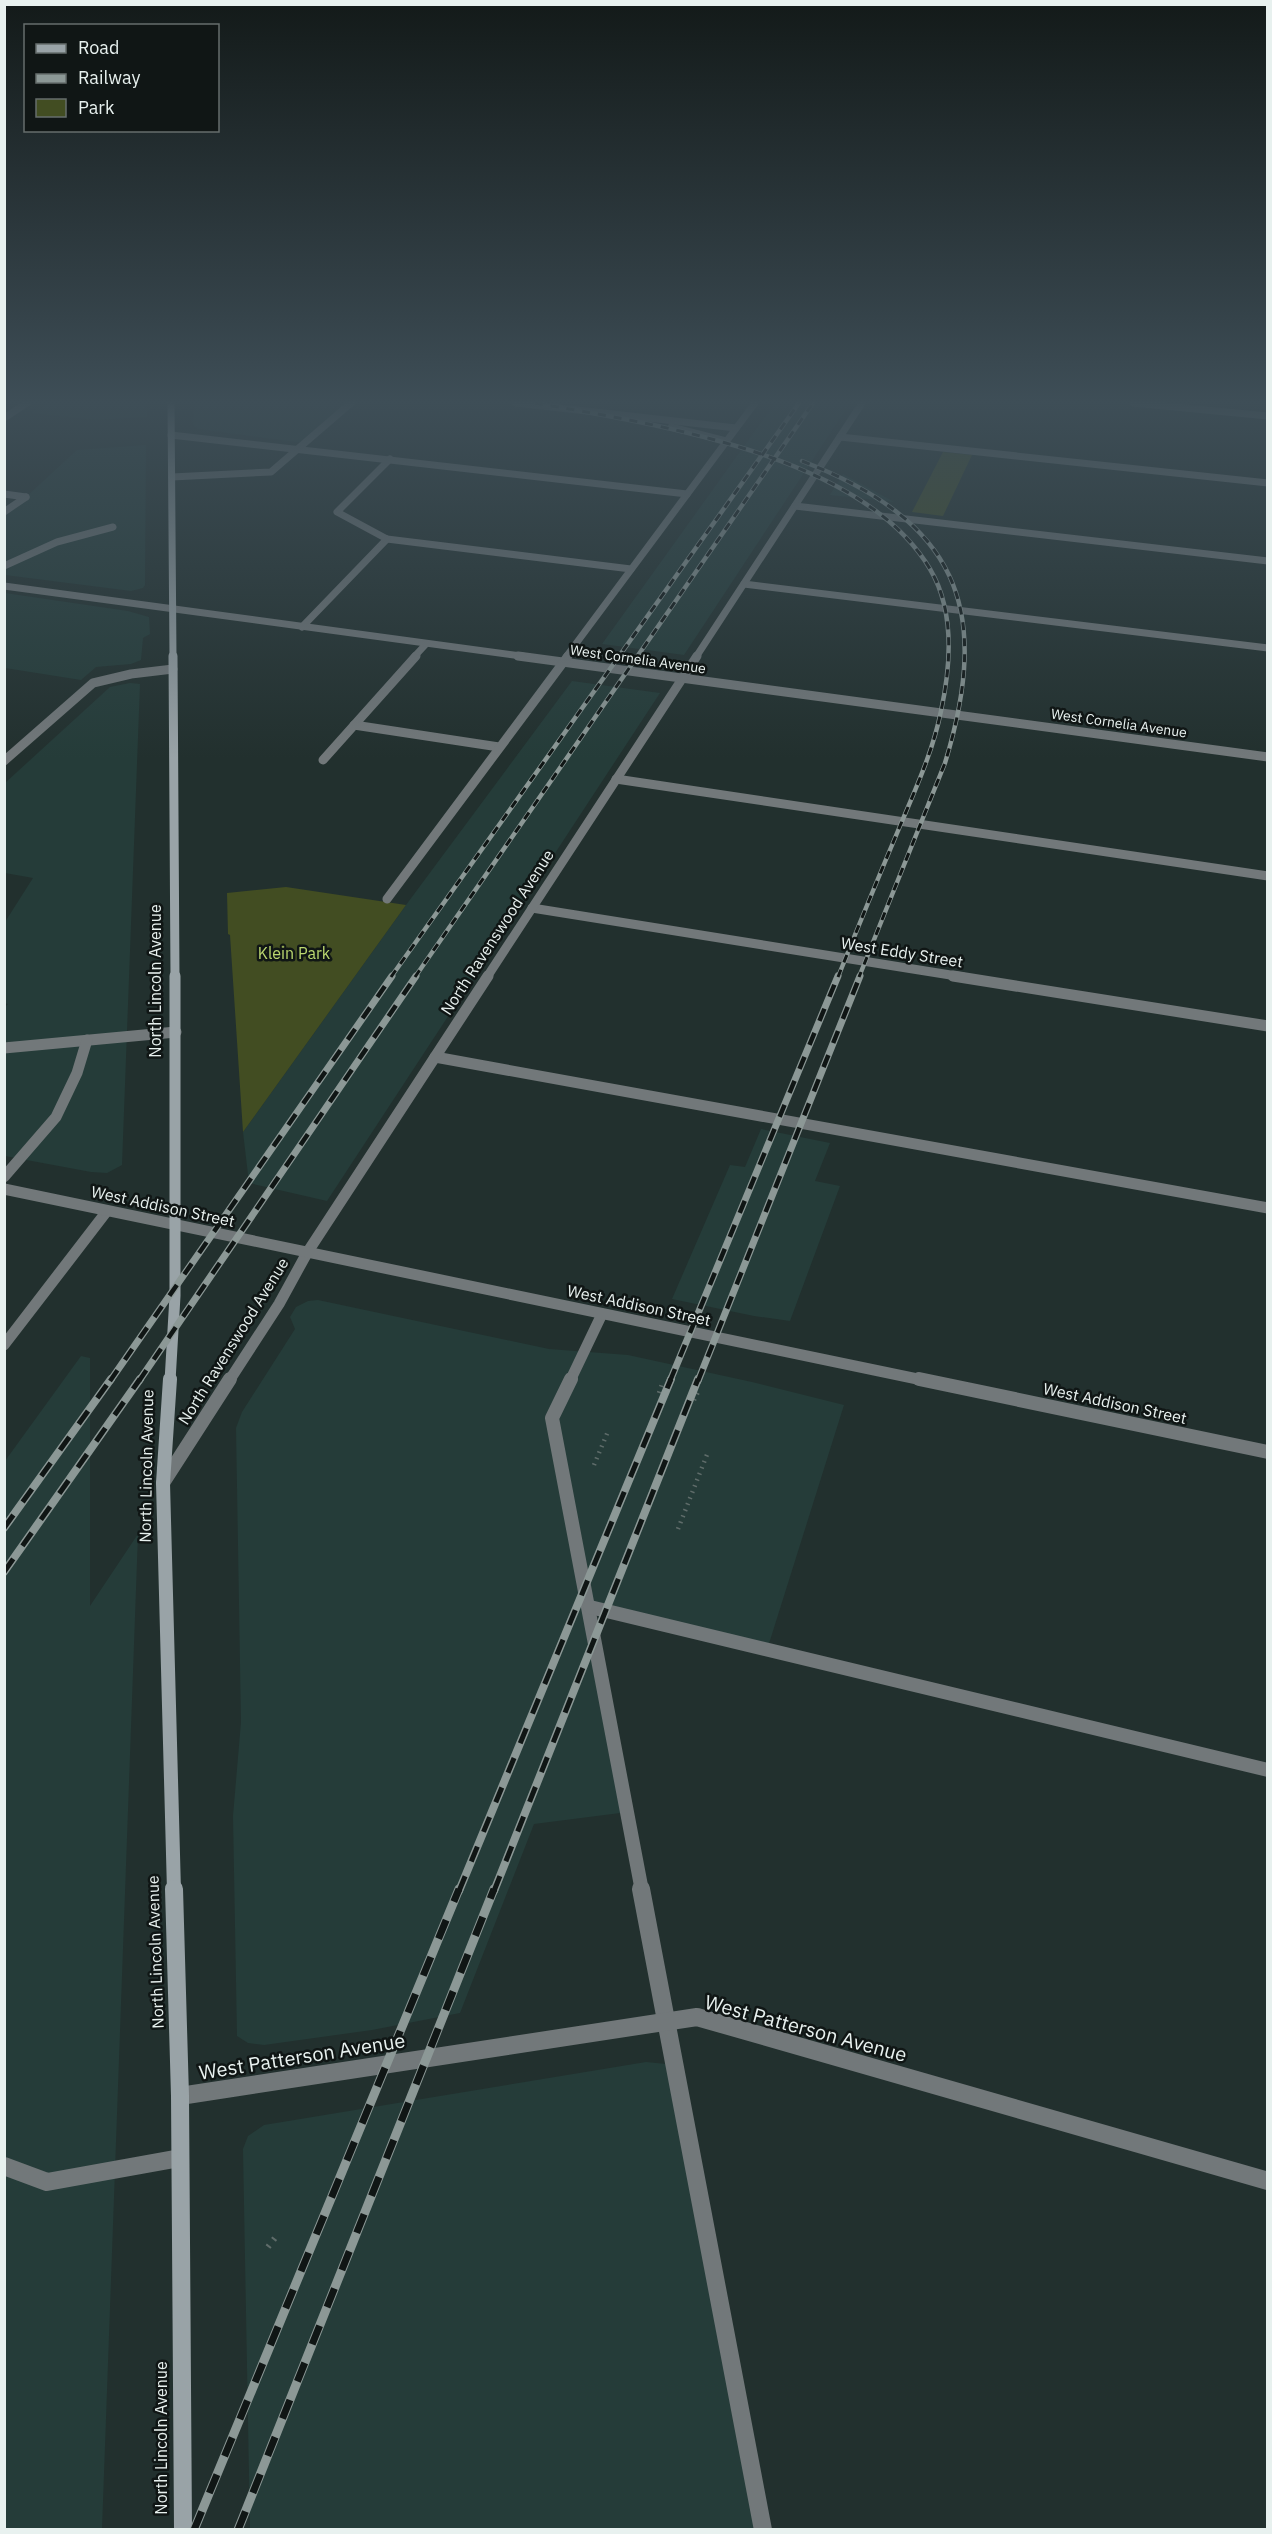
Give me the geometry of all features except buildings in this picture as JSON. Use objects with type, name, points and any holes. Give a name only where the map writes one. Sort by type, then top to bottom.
[{"type":"main road","name":"North Lincoln Avenue","points":[[172,521],[176,1032],[175,1296],[164,1483],[180,2096],[183,2529]]},
{"type":"street","points":[[354,521],[387,539],[631,569]]},
{"type":"street","points":[[387,899],[667,521]]},
{"type":"street","name":"North Ravenswood Avenue","points":[[164,1483],[279,1304],[307,1252],[785,521]]},
{"type":"street","points":[[926,521],[1268,561]]},
{"type":"street","points":[[4,566],[67,537],[84,531],[113,527]]},
{"type":"street","points":[[302,627],[387,539]]},
{"type":"street","points":[[744,584],[1268,648]]},
{"type":"street","name":"West Cornelia Avenue","points":[[4,586],[1268,757]]},
{"type":"street","points":[[323,760],[426,644]]},
{"type":"street","points":[[4,761],[93,683],[131,674],[173,669]]},
{"type":"street","points":[[354,725],[499,747]]},
{"type":"street","points":[[616,779],[1268,876]]},
{"type":"street","name":"West Eddy Street","points":[[532,908],[1268,1026]]},
{"type":"street","points":[[4,1048],[176,1032]]},
{"type":"street","points":[[4,1177],[56,1117],[76,1073],[87,1040]]},
{"type":"street","points":[[435,1058],[1268,1208]]},
{"type":"street","name":"West Addison Street","points":[[4,1189],[1268,1452]]},
{"type":"street","points":[[4,1345],[107,1211]]},
{"type":"street","points":[[602,1314],[552,1418],[590,1607],[763,2529]]},
{"type":"street","points":[[590,1607],[1268,1770]]},
{"type":"street","name":"West Patterson Avenue","points":[[180,2096],[697,2017],[1268,2181]]},
{"type":"street","points":[[4,2166],[47,2182],[180,2158]]},
{"type":"path","points":[[658,1393],[662,1384]]},
{"type":"path","points":[[694,1400],[698,1392]]},
{"type":"path","points":[[678,1530],[708,1452]]},
{"type":"path","points":[[268,2247],[278,2235]]},
{"type":"shaded area","points":[[4,521],[145,521],[145,585],[143,588],[131,591],[5,575]]},
{"type":"shaded area","points":[[690,521],[772,521],[684,655],[602,644]]},
{"type":"shaded area","points":[[5,593],[128,611],[149,617],[150,634],[143,638],[141,660],[131,664],[96,667],[81,680],[5,668]]},
{"type":"shaded area","points":[[572,681],[660,693],[327,1201],[249,1183],[243,1132],[406,905]]},
{"type":"shaded area","points":[[130,683],[140,684],[122,1165],[107,1173],[91,1172],[5,1156],[4,1008],[8,1004],[4,1003],[5,922],[33,878],[5,873],[5,783],[110,687]]},
{"type":"shaded area","points":[[761,1129],[830,1143],[815,1181],[840,1186],[790,1321],[672,1299],[730,1165],[745,1167]]},
{"type":"shaded area","points":[[318,1300],[549,1349],[628,1355],[844,1405],[767,1650],[590,1607],[628,1812],[534,1824],[460,2013],[372,2030],[264,2045],[248,2043],[237,2036],[233,1816],[241,1722],[236,1428],[242,1412],[295,1329],[290,1317],[296,1307],[308,1301]]},
{"type":"shaded area","points":[[81,1356],[90,1358],[90,1606],[138,1534],[102,2529],[5,2530],[5,1461]]},
{"type":"shaded area","points":[[646,2062],[676,2065],[763,2529],[250,2529],[243,2149],[248,2136],[264,2125]]},
{"type":"green space","name":"Klein Park","points":[[286,887],[406,905],[243,1132],[227,893]]},
{"type":"railway","points":[[391,977],[715,521]]},
{"type":"railway","points":[[415,977],[731,521]]},
{"type":"railway","points":[[838,977],[924,769],[941,711],[949,657],[947,620],[938,585],[930,569],[899,530],[888,521]]},
{"type":"railway","points":[[859,977],[945,763],[959,707],[965,658],[961,614],[949,576],[928,542],[907,521]]},
{"type":"railway","points":[[110,1381],[392,976]]},
{"type":"railway","points":[[139,1381],[416,976]]},
{"type":"railway","points":[[670,1381],[838,976]]},
{"type":"railway","points":[[698,1381],[860,976]]},
{"type":"railway","points":[[4,1528],[111,1379]]},
{"type":"railway","points":[[4,1572],[140,1379]]},
{"type":"railway","points":[[459,1891],[671,1379]]},
{"type":"railway","points":[[494,1891],[698,1379]]},
{"type":"railway","points":[[194,2530],[459,1889]]},
{"type":"railway","points":[[238,2530],[494,1889]]}]
